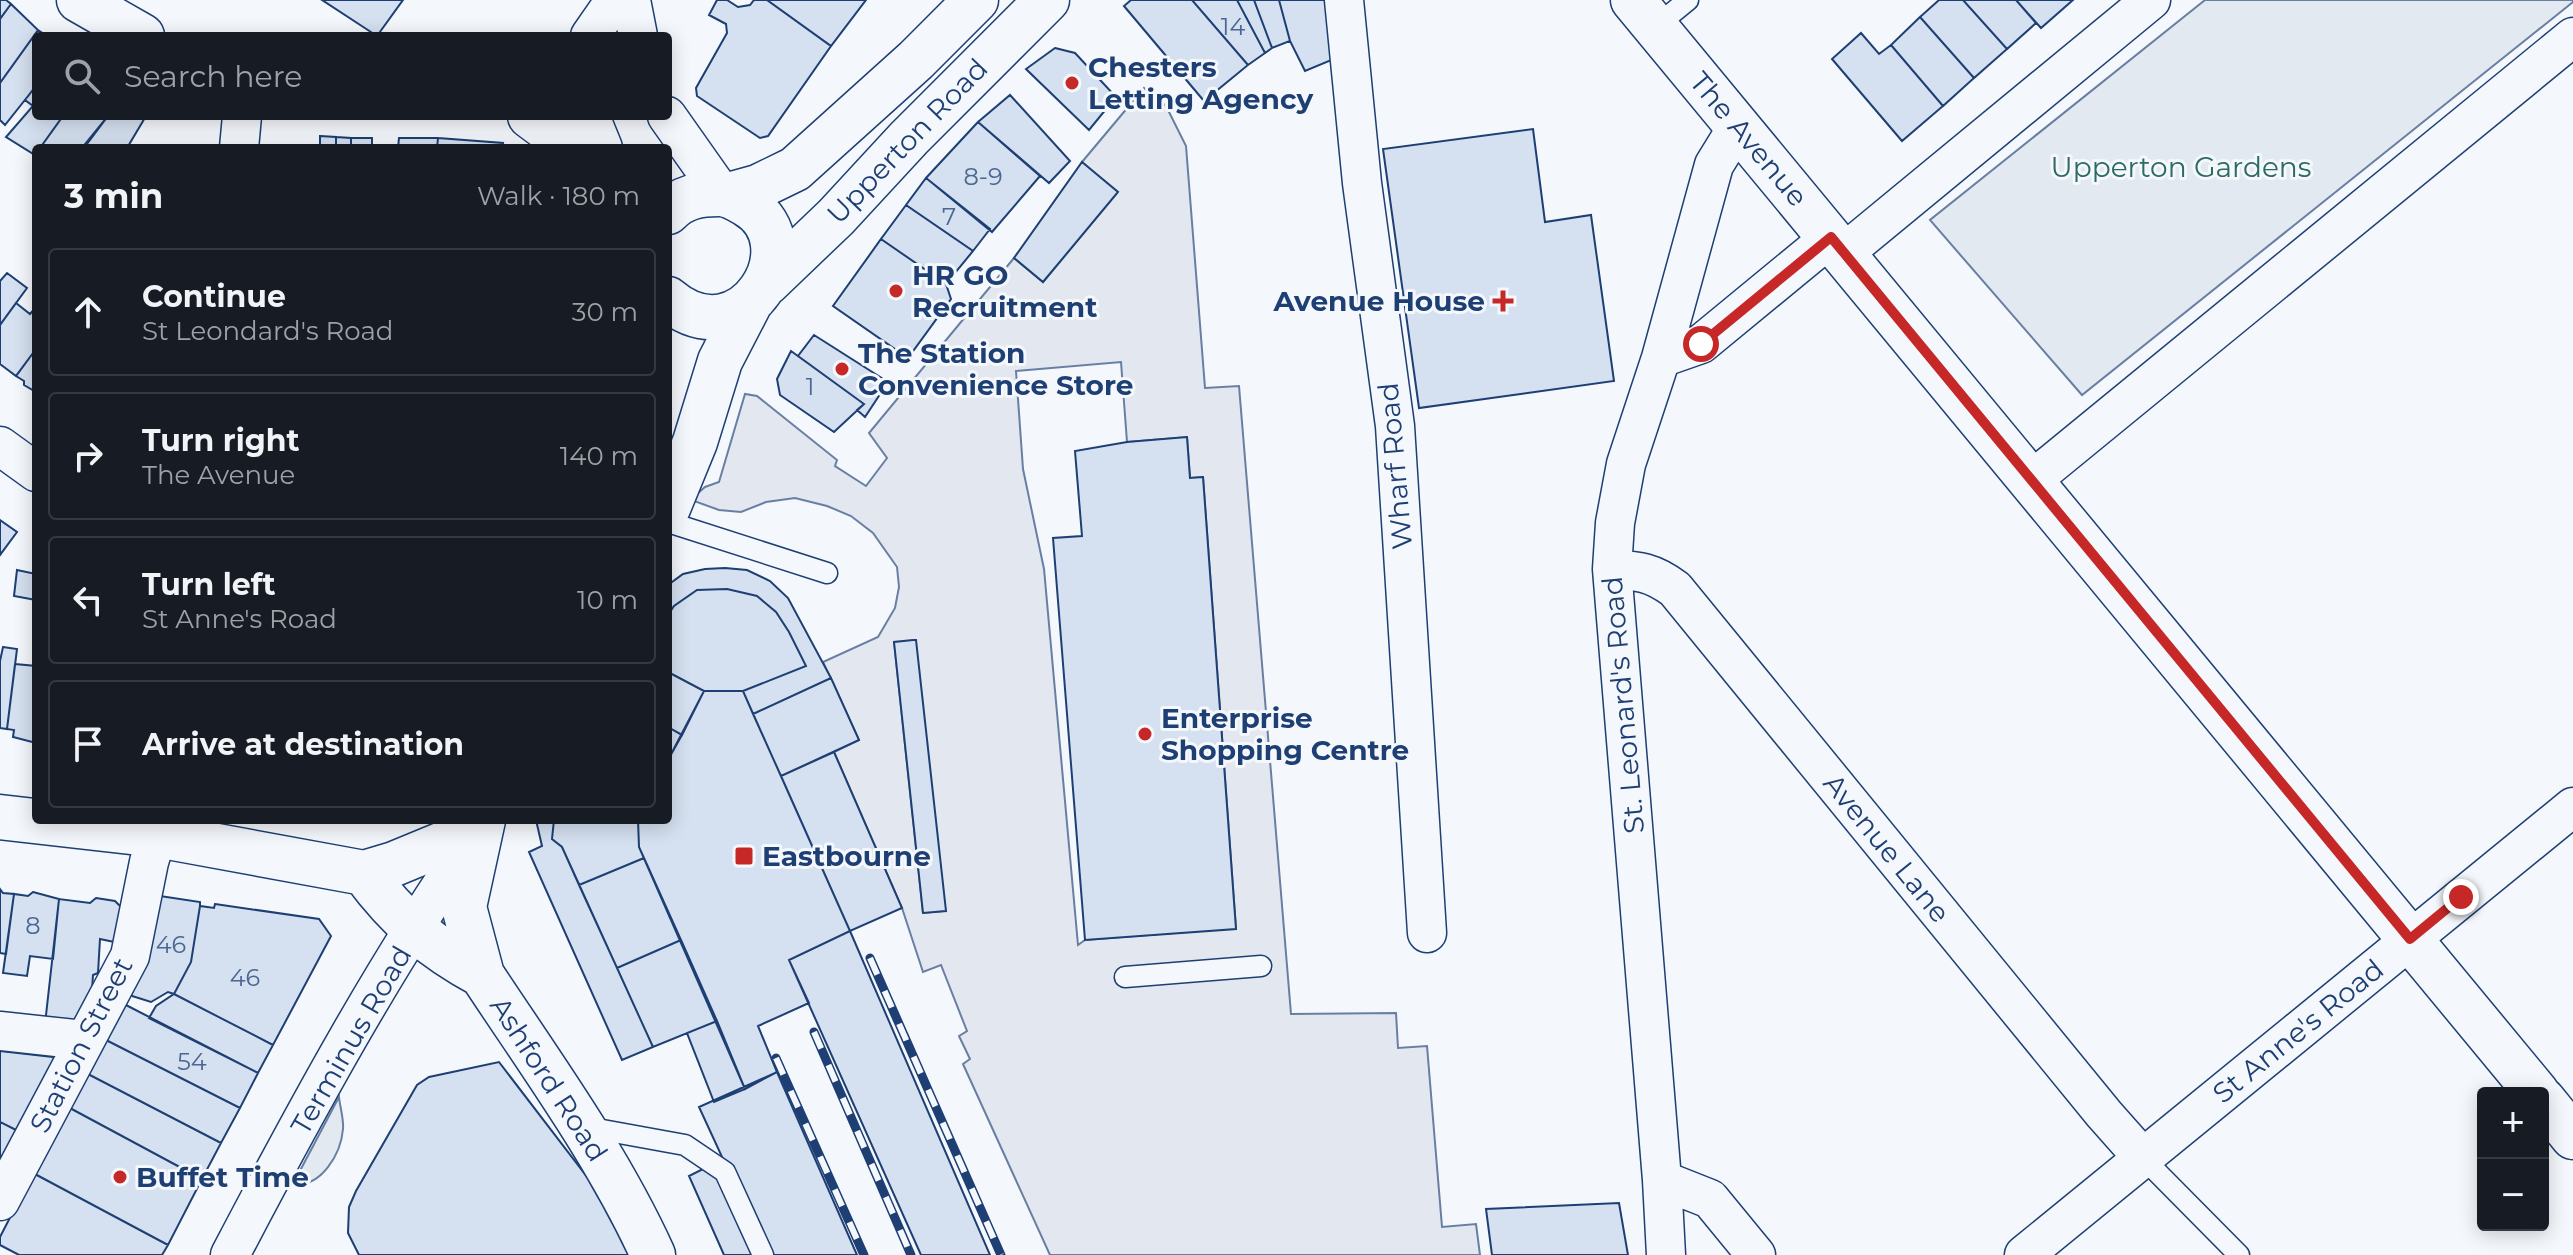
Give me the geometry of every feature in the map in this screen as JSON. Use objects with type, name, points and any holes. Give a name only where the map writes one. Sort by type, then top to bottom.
[{"type":"main road","points":[[79,0],[135,32]]},
{"type":"main road","name":"Upperton Road","points":[[672,208],[694,195],[726,194],[758,187],[795,169],[916,60],[976,0]]},
{"type":"main road","name":"Upperton Road","points":[[759,293],[1047,0]]},
{"type":"main road","name":"The Avenue","points":[[1644,13],[2532,1087]]},
{"type":"main road","points":[[535,120],[568,144]]},
{"type":"main road","points":[[672,498],[695,442],[720,361],[759,293],[772,263],[772,243],[765,224],[752,208],[726,194]]},
{"type":"main road","points":[[672,302],[697,316],[716,317],[734,313],[759,293]]},
{"type":"main road","points":[[0,817],[32,821]]},
{"type":"main road","points":[[61,824],[157,835],[364,873],[394,864],[481,824]]},
{"type":"main road","points":[[481,824],[464,907],[482,975]]},
{"type":"main road","name":"Ashford Road","points":[[364,873],[386,903],[414,931],[457,962],[482,975],[582,1126],[653,1255]]},
{"type":"main road","points":[[2549,1107],[2573,1137]]},
{"type":"street","points":[[593,32],[615,0]]},
{"type":"street","points":[[631,0],[637,32]]},
{"type":"street","name":"Wharf Road","points":[[1344,0],[1362,183],[1395,426],[1427,933]]},
{"type":"street","points":[[1661,358],[1701,344],[1838,245],[2151,0]]},
{"type":"street","points":[[2032,480],[2573,37]]},
{"type":"street","points":[[239,144],[242,120]]},
{"type":"street","points":[[592,120],[601,144]]},
{"type":"street","points":[[670,120],[726,194]]},
{"type":"street","name":"St. Leonard's Road","points":[[1666,1255],[1612,569],[1615,523],[1626,464],[1661,358],[1714,165],[1738,126]]},
{"type":"street","points":[[0,446],[32,469]]},
{"type":"street","name":"Avenue Lane","points":[[1612,569],[1657,576],[1675,589],[2143,1158]]},
{"type":"street","name":"St Anne's Road","points":[[2024,1255],[2573,807]]},
{"type":"street","name":"Terminus Road","points":[[230,1255],[380,982],[481,824]]},
{"type":"street","name":"Station Street","points":[[0,1201],[130,956],[157,835]]},
{"type":"street","points":[[0,1031],[84,1040]]},
{"type":"street","points":[[1662,1180],[1710,1199],[1756,1255]]},
{"type":"lane","points":[[1644,13],[1688,0]]},
{"type":"lane","points":[[672,523],[827,573]]},
{"type":"lane","points":[[1125,977],[1261,966]]},
{"type":"lane","points":[[582,1126],[685,1145],[725,1172],[763,1255]]},
{"type":"lane","points":[[2143,1158],[2239,1255]]},
{"type":"green space","name":"Upperton Gardens","points":[[2205,0],[2573,2],[2082,395],[1930,220]]},
{"type":"green space","points":[[339,1097],[343,1129],[334,1158],[312,1181],[293,1184]]},
{"type":"shaded area","points":[[1144,88],[1166,106],[1186,146],[1205,388],[1239,386],[1291,1014],[1396,1013],[1398,1048],[1427,1046],[1442,1227],[1476,1224],[1480,1255],[1050,1255],[963,1064],[970,1059],[959,1036],[967,1031],[941,965],[923,972],[902,908],[834,752],[859,740],[823,662],[878,637],[895,608],[899,587],[897,567],[873,533],[851,516],[827,506],[795,498],[766,502],[741,512],[719,510],[694,501],[705,487],[719,482],[745,394],[757,396],[837,460],[835,466],[866,486],[887,458],[869,433],[1014,258],[1043,282],[1117,193],[1082,162]],"holes":[[[1121,362],[1127,442],[1187,437],[1190,478],[1203,477],[1236,928],[1085,940],[1078,945],[1044,569],[1023,469],[1016,371]],[[894,642],[942,911],[923,913]]]},
{"type":"building","points":[[0,0],[11,4],[0,19]]},
{"type":"building","points":[[322,0],[403,0],[380,32],[371,32]]},
{"type":"building","points":[[322,0],[403,0],[380,32],[371,32]]},
{"type":"building","points":[[717,0],[727,0],[738,7],[750,5],[754,0],[767,0],[831,46],[768,136],[760,138],[697,96],[696,88],[727,33],[726,24],[709,15]]},
{"type":"building","points":[[767,0],[866,0],[831,46]]},
{"type":"building","points":[[1131,0],[1192,0],[1248,65],[1204,101],[1124,6]]},
{"type":"building","points":[[1192,0],[1237,0],[1265,53],[1248,65]]},
{"type":"building","points":[[1237,0],[1254,0],[1272,48],[1265,53]]},
{"type":"building","points":[[1254,0],[1279,0],[1290,41],[1272,48]]},
{"type":"building","points":[[1279,0],[1335,0],[1346,54],[1305,71],[1290,41]]},
{"type":"building","points":[[1939,0],[1963,0],[2007,49],[1974,78],[1920,17]]},
{"type":"building","points":[[1963,0],[2016,0],[2036,23],[2007,49]]},
{"type":"building","points":[[2016,0],[2073,0],[2041,28]]},
{"type":"building","points":[[11,4],[38,30],[32,32],[32,38],[0,83],[0,19]]},
{"type":"building","points":[[1920,17],[1974,78],[1943,106],[1891,45]]},
{"type":"building","points":[[1861,33],[1879,54],[1891,45],[1943,106],[1902,141],[1832,59]]},
{"type":"building","points":[[32,38],[32,91],[5,125],[0,120],[0,83]]},
{"type":"building","name":"Chesters Letting Agency","points":[[1055,48],[1075,53],[1116,97],[1089,130],[1026,69]]},
{"type":"building","points":[[32,91],[32,105],[25,100]]},
{"type":"building","points":[[1010,95],[1070,161],[1049,183],[978,122]]},
{"type":"building","points":[[32,107],[32,120],[60,120],[43,144],[32,144],[32,153],[6,137]]},
{"type":"building","points":[[60,120],[105,120],[85,144],[43,144]]},
{"type":"building","points":[[105,120],[144,120],[129,144],[87,144]]},
{"type":"building","points":[[978,122],[1040,176],[992,232],[926,178]]},
{"type":"building","name":"Avenue House","points":[[1533,129],[1545,222],[1591,215],[1614,381],[1419,408],[1383,149]]},
{"type":"building","points":[[320,136],[336,137],[336,144],[320,144]]},
{"type":"building","points":[[336,137],[351,138],[351,144],[336,144]]},
{"type":"building","points":[[351,138],[372,138],[372,144],[351,144]]},
{"type":"building","points":[[399,138],[438,138],[437,144],[398,144]]},
{"type":"building","points":[[438,138],[503,143],[503,144],[437,144]]},
{"type":"building","points":[[1082,162],[1118,192],[1043,282],[1014,258]]},
{"type":"building","points":[[926,178],[990,229],[973,251],[906,205]]},
{"type":"building","points":[[906,205],[973,251],[946,284],[881,239]]},
{"type":"building","name":"HR GO Recruitment","points":[[881,239],[946,284],[951,299],[908,358],[833,306]]},
{"type":"building","points":[[7,273],[27,288],[0,325],[0,281]]},
{"type":"building","points":[[16,303],[30,314],[32,312],[32,354],[16,376],[0,364],[0,325]]},
{"type":"building","name":"The Station Convenience Store","points":[[814,335],[888,382],[865,417],[857,410],[864,404],[798,356]]},
{"type":"building","points":[[791,351],[864,404],[834,432],[780,395],[777,379]]},
{"type":"building","points":[[32,354],[32,390],[16,376]]},
{"type":"building","name":"Enterprise Shopping Centre","points":[[1187,437],[1190,478],[1203,477],[1236,929],[1085,940],[1053,538],[1082,536],[1075,451],[1127,442]]},
{"type":"building","points":[[0,520],[17,532],[0,555]]},
{"type":"building","points":[[705,569],[747,570],[770,581],[788,598],[831,678],[753,714],[743,691],[806,666],[776,612],[757,596],[727,589],[697,590],[672,609],[672,582],[683,574]]},
{"type":"building","points":[[17,570],[32,573],[32,599],[14,596]]},
{"type":"building","points":[[727,589],[757,596],[776,612],[806,666],[743,691],[704,691],[672,674],[672,609],[697,590]]},
{"type":"building","points":[[916,640],[946,911],[923,913],[894,642]]},
{"type":"building","points":[[3,647],[17,649],[7,729],[0,728],[0,661]]},
{"type":"building","points":[[15,664],[32,666],[32,742],[13,737],[14,730],[7,729]]},
{"type":"building","points":[[672,674],[704,691],[682,735],[672,729]]},
{"type":"building","points":[[831,678],[859,740],[781,776],[753,714]]},
{"type":"building","points":[[704,691],[743,691],[850,931],[789,960],[809,1003],[758,1026],[777,1072],[745,1089],[639,847],[638,824],[672,824],[672,752]]},
{"type":"building","points":[[672,729],[682,735],[672,753]]},
{"type":"building","points":[[834,752],[902,908],[850,931],[781,776]]},
{"type":"building","points":[[537,824],[554,824],[552,839],[562,847],[653,1047],[622,1060],[529,852],[542,846]]},
{"type":"building","points":[[554,824],[638,824],[639,847],[644,858],[579,885],[562,847],[552,839]]},
{"type":"building","points":[[644,858],[681,940],[617,968],[579,885]]},
{"type":"building","points":[[0,889],[3,893],[14,894],[6,954],[0,953]]},
{"type":"building","points":[[33,892],[59,899],[53,959],[30,956],[27,976],[3,973],[14,894],[28,896]]},
{"type":"building","points":[[160,896],[200,902],[200,906],[191,962],[174,994],[168,992],[151,1002],[129,995]]},
{"type":"building","points":[[96,898],[115,901],[125,911],[119,943],[100,939],[98,973],[93,975],[91,1005],[73,1027],[45,1024],[59,899],[90,903]]},
{"type":"building","points":[[215,904],[319,919],[331,936],[273,1045],[174,994],[191,962],[200,906],[214,908]]},
{"type":"building","points":[[850,931],[990,1255],[921,1255],[789,960]]},
{"type":"building","points":[[681,940],[717,1021],[653,1047],[617,968]]},
{"type":"building","points":[[174,994],[273,1045],[258,1073],[149,1018],[156,1006]]},
{"type":"building","points":[[124,1004],[258,1073],[240,1108],[104,1039]]},
{"type":"building","points":[[717,1021],[745,1089],[714,1102],[687,1033]]},
{"type":"building","points":[[104,1039],[240,1108],[221,1143],[86,1073]]},
{"type":"building","points":[[0,1051],[62,1058],[22,1133],[0,1122]]},
{"type":"building","points":[[499,1062],[594,1186],[630,1255],[359,1255],[348,1233],[349,1207],[417,1085],[429,1077]]},
{"type":"building","points":[[777,1072],[857,1255],[724,1255],[689,1176],[723,1159],[699,1107]]},
{"type":"building","points":[[86,1073],[221,1143],[202,1179],[68,1107]]},
{"type":"building","name":"Buffet Time","points":[[68,1107],[202,1179],[168,1245],[33,1173]]},
{"type":"building","points":[[0,1122],[22,1133],[0,1175]]},
{"type":"building","points":[[33,1173],[168,1245],[162,1255],[19,1255],[0,1245],[0,1237]]},
{"type":"building","points":[[1619,1203],[1628,1255],[1492,1255],[1486,1209]]},
{"type":"railway","points":[[870,958],[1001,1255]]},
{"type":"railway","points":[[814,1032],[911,1255]]},
{"type":"railway","points":[[776,1058],[864,1255]]},
{"type":"place","name":"Chesters Letting Agency","points":[[1072,83]]},
{"type":"place","name":"HR GO Recruitment","points":[[896,291]]},
{"type":"place","name":"Avenue House","points":[[1503,301]]},
{"type":"place","name":"The Station Convenience Store","points":[[842,369]]},
{"type":"place","name":"Enterprise Shopping Centre","points":[[1145,734]]},
{"type":"place","name":"Eastbourne","points":[[744,856]]},
{"type":"place","name":"Buffet Time","points":[[120,1177]]},
{"type":"route","points":[[1701,344],[1831,237],[2410,939],[2461,897]]}]
